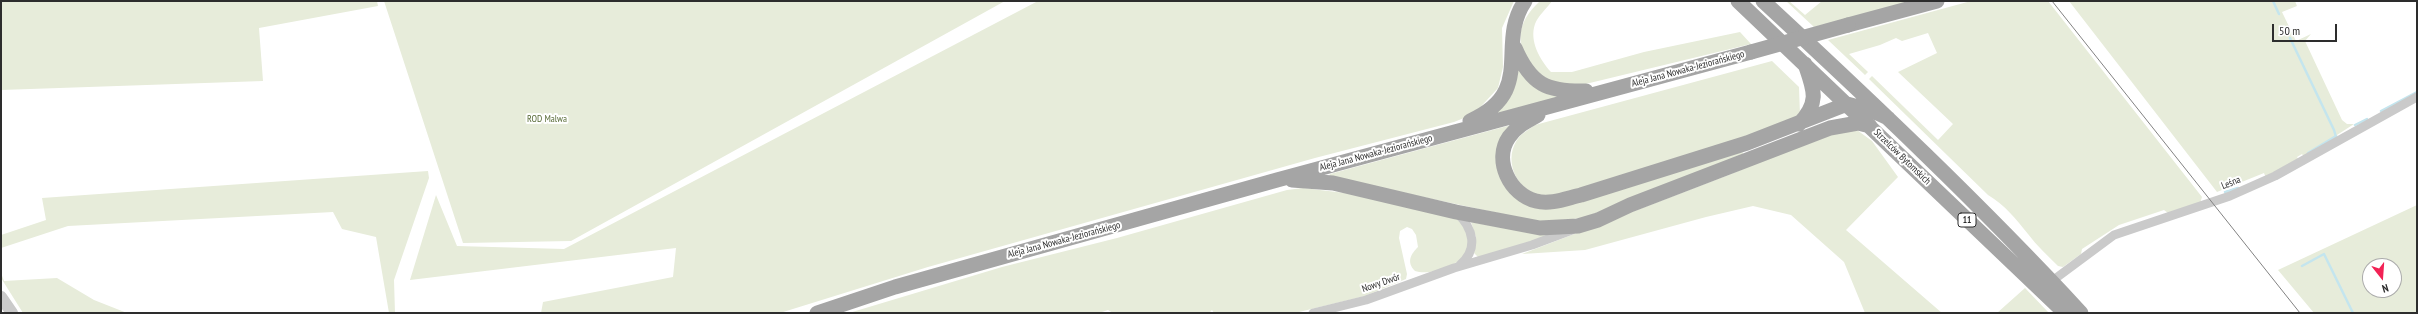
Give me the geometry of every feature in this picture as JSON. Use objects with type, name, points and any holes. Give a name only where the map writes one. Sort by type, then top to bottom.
[{"type":"main road","points":[[1433,138],[1483,115],[1495,106],[1505,92],[1513,71],[1514,23],[1524,1]]},
{"type":"main road","name":"Strzelców Bytomskich","points":[[1738,1],[1804,62],[2065,313]]},
{"type":"main road","name":"Strzelców Bytomskich","points":[[1762,1],[1844,75],[2052,281],[2082,313]]},
{"type":"main road","name":"Aleja Jana Nowaka-Jeziorańskiego","points":[[817,313],[895,287],[1278,180],[1937,1]]},
{"type":"main road","points":[[1514,44],[1529,75],[1541,85],[1574,91],[1610,89]]},
{"type":"main road","points":[[1798,124],[1811,109],[1814,96],[1804,62]]},
{"type":"main road","points":[[1830,128],[1844,112],[1847,104],[1849,91],[1844,75]]},
{"type":"main road","points":[[1560,103],[1519,125],[1509,138],[1504,149],[1503,162],[1513,187],[1523,196],[1537,201],[1555,201],[1581,194],[1747,143],[1847,104],[1873,110],[1888,118]]},
{"type":"main road","points":[[1278,180],[1333,183],[1456,212],[1540,228],[1569,227],[1588,224],[1830,128],[1858,122],[1870,126]]},
{"type":"street","name":"Leśna","points":[[2052,281],[2097,245],[2114,235],[2230,196],[2270,178],[2417,97]]},
{"type":"street","name":"Nowy Dwór","points":[[1454,268],[1465,261],[1472,243],[1471,232],[1467,222],[1456,212]]},
{"type":"street","name":"Nowy Dwór","points":[[1313,313],[1366,300],[1454,268],[1532,245],[1588,224]]},
{"type":"street","points":[[1,298],[12,313]]},
{"type":"green space","points":[[1,1],[377,1],[378,6],[259,28],[263,81],[1,90]]},
{"type":"green space","name":"ROD Malwa","points":[[384,1],[1005,1],[571,241],[463,243]]},
{"type":"green space","points":[[1038,1],[1514,1],[1502,28],[1503,67],[1498,88],[1474,114],[1454,122],[1315,158],[928,267],[780,313],[541,313],[543,302],[673,277],[676,248],[410,280],[436,195],[457,246],[564,249]]},
{"type":"green space","points":[[1540,1],[1552,1],[1536,21],[1533,37],[1543,62],[1551,72],[1572,72],[1644,52],[1740,32],[1751,44],[1569,88],[1555,86],[1544,82],[1528,61],[1521,43],[1522,26],[1532,9]]},
{"type":"green space","points":[[1786,1],[1789,1],[1805,15],[1822,1],[1915,1],[1814,27]]},
{"type":"green space","points":[[1971,1],[2048,1],[2202,197],[2200,203],[2168,213],[2164,210],[2119,225],[2082,249],[2081,254],[2063,267],[2058,266],[2035,243],[2000,203],[1988,195],[1869,79],[1872,76],[1938,140],[1953,124],[1898,72],[1937,53],[1928,33],[1902,41],[1896,38],[1880,45],[1849,54],[1868,72],[1865,75],[1828,40]]},
{"type":"green space","points":[[2069,1],[2295,1],[2297,6],[2282,12],[2296,41],[2311,34],[2305,41],[2342,120],[2347,124],[2354,124],[2337,135],[2338,138],[2304,157],[2302,154],[2297,157],[2299,160],[2266,178],[2264,173],[2217,192]]},
{"type":"green space","points":[[1772,61],[1799,87],[1800,115],[1788,123],[1561,194],[1545,196],[1533,193],[1525,188],[1514,173],[1512,154],[1514,145],[1523,133],[1535,125]]},
{"type":"green space","points":[[1517,66],[1527,78],[1537,86],[1549,93],[1563,98],[1489,119]]},
{"type":"green space","points":[[1511,125],[1500,146],[1527,202],[1741,149],[1744,156],[1583,218],[1540,222],[1329,177],[1330,174]]},
{"type":"green space","points":[[1857,130],[1872,141],[1898,177],[1846,230],[1942,313],[1865,313],[1844,262],[1791,215],[1753,206],[1706,217],[1585,250],[1522,254],[1731,174],[1830,133]]},
{"type":"green space","points":[[428,171],[429,178],[394,280],[395,313],[389,313],[376,237],[342,229],[333,212],[68,226],[1,248],[1,235],[46,220],[42,198]]},
{"type":"green space","points":[[1303,188],[1345,193],[1458,218],[1469,237],[1466,253],[1457,262],[1443,269],[1428,272],[1415,271],[1412,268],[1410,258],[1418,247],[1416,235],[1412,229],[1407,227],[1400,231],[1399,238],[1407,274],[1406,279],[1365,296],[1295,313],[1214,313],[1212,310],[1209,313],[1113,313],[1108,310],[1099,313],[849,313],[1002,267],[1117,238],[1287,190]]},
{"type":"green space","points":[[2417,205],[2417,313],[2314,313],[2278,270]]},
{"type":"green space","points":[[1471,222],[1549,236],[1478,257],[1474,253],[1476,237]]},
{"type":"green space","points":[[1,273],[4,281],[57,278],[94,300],[127,313],[23,313],[1,278]]},
{"type":"green space","points":[[2025,288],[2049,313],[1997,313]]},
{"type":"waterway","points":[[2273,1],[2279,14]]},
{"type":"waterway","points":[[2290,38],[2336,137]]},
{"type":"waterway","points":[[2381,111],[2417,92]]},
{"type":"waterway","points":[[2355,125],[2367,119]]},
{"type":"waterway","points":[[2308,153],[2336,136]]},
{"type":"waterway","points":[[2225,192],[2238,188]]},
{"type":"waterway","points":[[2302,266],[2324,254],[2353,313]]},
{"type":"tram line","points":[[2052,1],[2300,313]]}]
